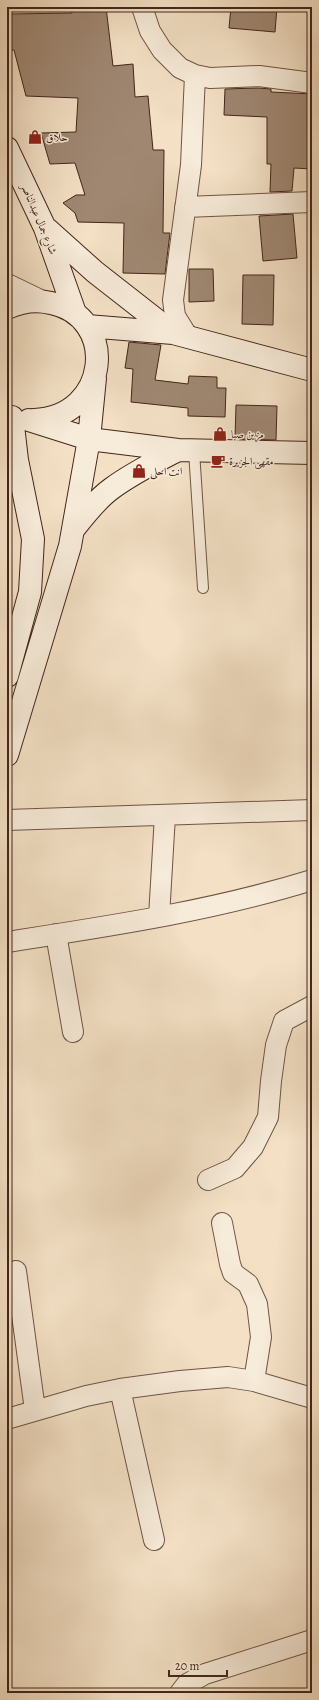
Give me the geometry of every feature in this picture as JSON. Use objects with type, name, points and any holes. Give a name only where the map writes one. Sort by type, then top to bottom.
[{"type":"main road","name":"شارع جمال عبدالناصر","points":[[7,148],[45,228],[81,320],[93,338],[97,351],[89,439],[73,531],[55,598],[7,755]]},
{"type":"main road","points":[[45,228],[95,272],[180,335]]},
{"type":"main road","points":[[7,285],[38,300],[60,304],[81,320],[180,335],[312,370]]},
{"type":"main road","points":[[7,308],[19,303],[38,300]]},
{"type":"main road","points":[[16,417],[46,420],[62,415],[77,406],[87,393],[95,378]]},
{"type":"main road","points":[[16,417],[89,439],[186,450],[312,453]]},
{"type":"main road","points":[[7,676],[30,592],[33,539],[17,460],[16,417]]},
{"type":"main road","points":[[73,531],[86,513],[111,490],[154,463],[186,450]]},
{"type":"street","points":[[142,7],[150,31],[162,50],[180,68],[195,75],[210,78],[260,76],[312,83]]},
{"type":"street","points":[[180,335],[172,300],[191,165],[195,75]]},
{"type":"street","points":[[185,207],[312,202]]},
{"type":"street","points":[[7,820],[312,810]]},
{"type":"street","points":[[159,917],[165,815]]},
{"type":"street","points":[[7,942],[202,909],[280,890],[312,880]]},
{"type":"street","points":[[56,934],[73,1032]]},
{"type":"street","points":[[208,1180],[235,1168],[253,1147],[268,1117],[276,1045],[284,1021],[312,1006]]},
{"type":"street","points":[[222,1223],[233,1273],[248,1284],[256,1304],[261,1337],[254,1381]]},
{"type":"street","points":[[16,1271],[35,1410]]},
{"type":"street","points":[[7,1419],[35,1410],[120,1389],[180,1381],[228,1377],[254,1381],[312,1398]]},
{"type":"street","points":[[120,1389],[154,1540]]},
{"type":"street","points":[[180,1693],[187,1684],[205,1674],[312,1640]]},
{"type":"lane","points":[[186,450],[203,588]]},
{"type":"building","points":[[71,7],[106,7],[113,66],[133,64],[135,97],[148,96],[153,150],[164,150],[163,233],[170,233],[165,274],[123,273],[124,223],[78,222],[75,213],[63,203],[76,195],[85,195],[75,163],[50,164],[41,133],[76,132],[78,98],[26,96],[14,50],[10,50],[10,14],[72,13]]},
{"type":"building","points":[[231,7],[277,7],[275,32],[229,28]]},
{"type":"building","points":[[225,89],[271,89],[271,92],[312,94],[312,169],[294,168],[292,191],[270,192],[271,164],[267,164],[267,117],[224,115]]},
{"type":"building","points":[[293,214],[297,258],[263,261],[259,216]]},
{"type":"building","points":[[189,269],[213,269],[214,301],[189,302]]},
{"type":"building","points":[[243,275],[274,275],[273,325],[242,324]]},
{"type":"building","points":[[129,342],[161,345],[155,380],[188,384],[189,376],[217,377],[217,388],[226,388],[225,417],[188,416],[188,408],[131,402],[133,369],[125,368]]},
{"type":"building","points":[[236,405],[277,406],[276,440],[235,439]]},
{"type":"place","name":"حلاق","points":[[35,137]]},
{"type":"place","name":"مزين صبا","points":[[220,434]]},
{"type":"place","name":"مقهى الجزيرة","points":[[218,461]]},
{"type":"place","name":"انت احلى","points":[[139,471]]}]
